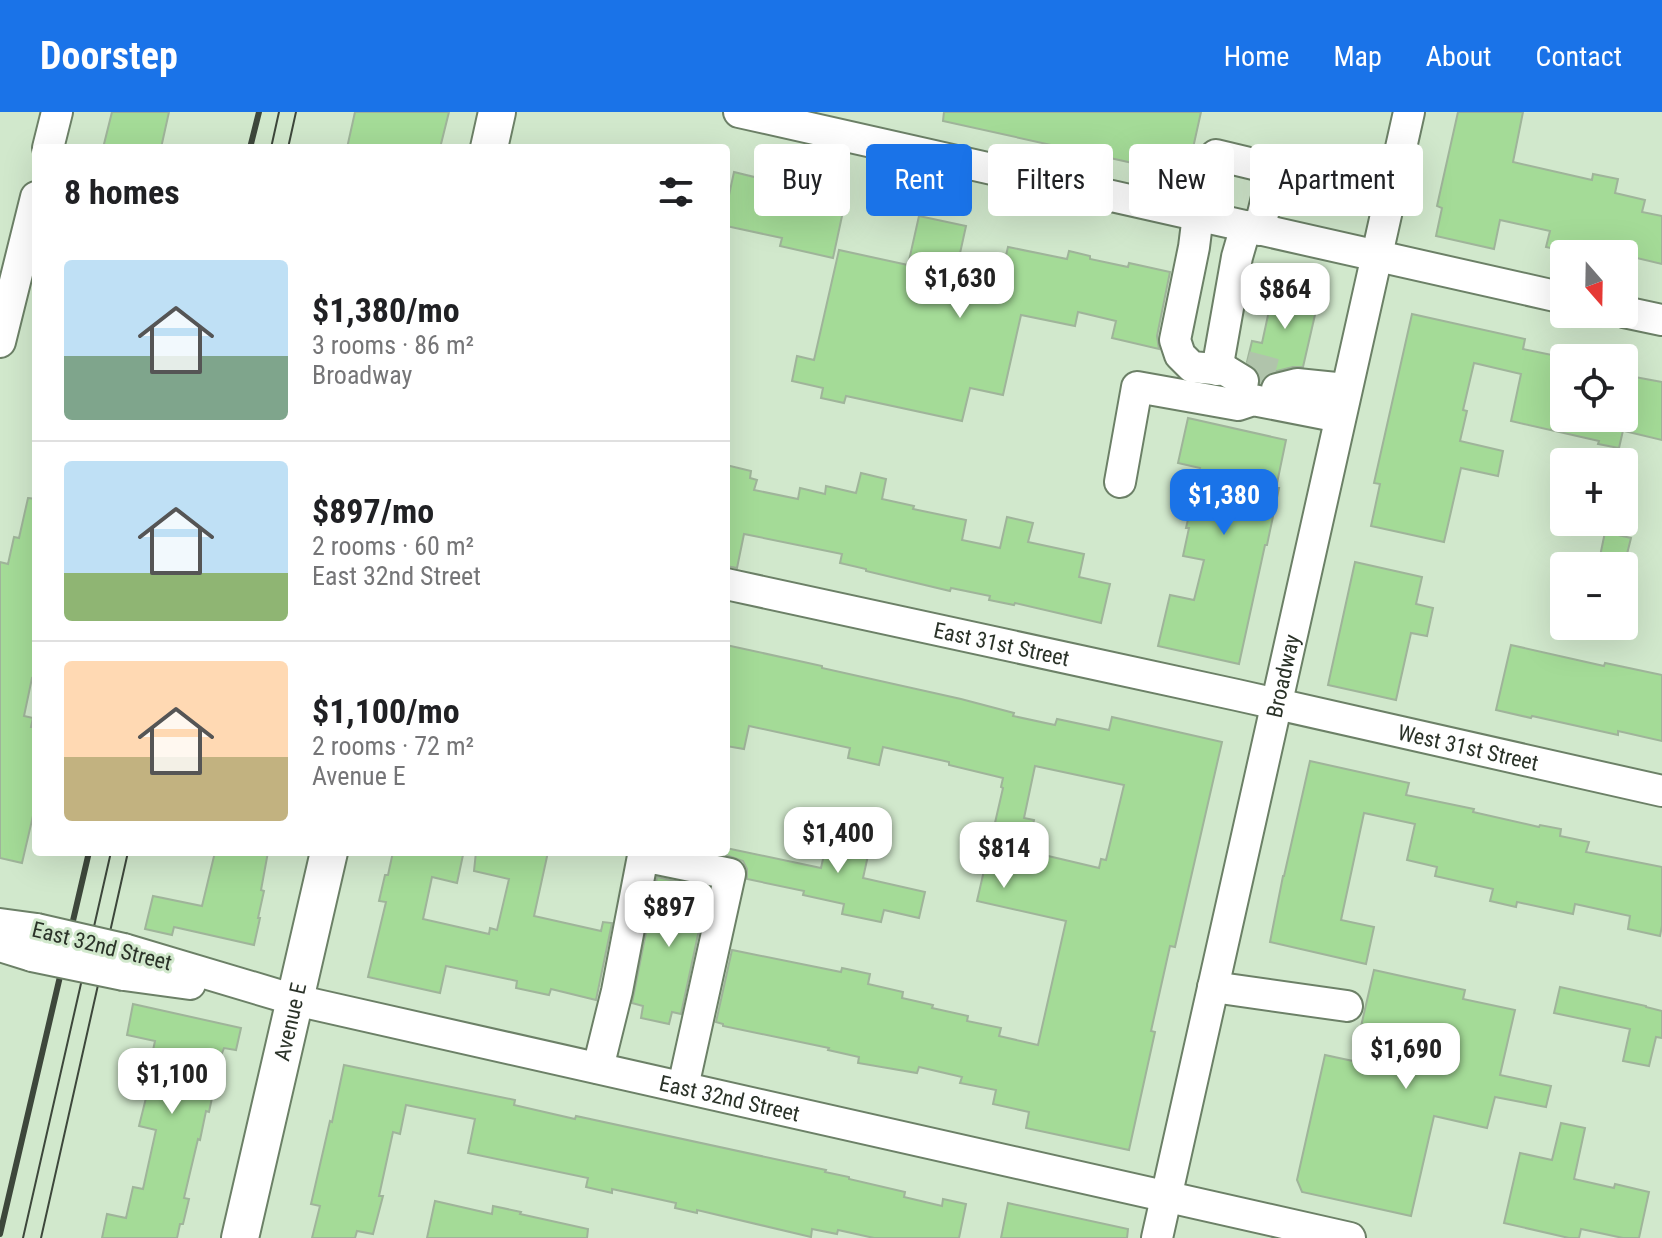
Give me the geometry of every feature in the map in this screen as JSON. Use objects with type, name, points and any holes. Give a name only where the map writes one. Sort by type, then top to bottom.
[{"type":"main road","points":[[490,144],[497,112]]},
{"type":"main road","name":"Avenue E","points":[[240,1238],[328,856]]},
{"type":"street","points":[[49,144],[57,112]]},
{"type":"street","points":[[739,112],[1129,200]]},
{"type":"street","name":"Broadway","points":[[1157,1238],[1409,112]]},
{"type":"street","points":[[1234,159],[1274,169],[1252,228],[1237,257],[1234,378]]},
{"type":"street","points":[[0,342],[32,213]]},
{"type":"street","points":[[1198,216],[1175,340],[1180,355],[1192,367],[1234,378],[1253,400],[1341,414]]},
{"type":"street","points":[[1202,216],[1550,295]]},
{"type":"street","points":[[1638,315],[1662,320]]},
{"type":"street","points":[[1120,482],[1137,387],[1234,378]]},
{"type":"street","points":[[1285,383],[1341,414]]},
{"type":"street","name":"East 31st Street","points":[[730,585],[1276,704]]},
{"type":"street","name":"West 31st Street","points":[[1276,704],[1662,791]]},
{"type":"street","points":[[598,1068],[617,991],[643,856],[730,874],[683,1087]]},
{"type":"street","name":"East 32nd Street","points":[[0,924],[34,942],[1340,1237]]},
{"type":"street","name":"East 32nd Street","points":[[0,946],[34,942]]},
{"type":"street","points":[[1213,987],[1347,1006]]},
{"type":"building","points":[[112,112],[169,112],[162,144],[104,144]]},
{"type":"building","points":[[355,112],[449,112],[441,144],[348,144]]},
{"type":"building","points":[[944,112],[1201,112],[1194,144],[1129,144],[1129,162],[1113,159],[1113,144],[1047,144],[943,121]]},
{"type":"building","points":[[1458,112],[1523,112],[1513,162],[1592,180],[1593,174],[1618,179],[1615,193],[1645,200],[1642,212],[1662,216],[1662,264],[1638,258],[1638,240],[1550,240],[1550,248],[1546,247],[1550,231],[1500,220],[1494,249],[1436,236],[1442,208],[1437,206]]},
{"type":"building","points":[[734,172],[754,177],[754,216],[842,216],[833,258],[780,246],[782,238],[730,227],[730,190]]},
{"type":"building","points":[[919,216],[966,226],[955,276],[999,285],[1008,247],[1067,259],[1069,251],[1128,267],[1129,263],[1170,272],[1157,336],[1159,349],[1112,338],[1116,321],[1078,312],[1075,326],[1021,315],[1003,395],[970,388],[962,421],[846,396],[844,403],[821,398],[823,388],[792,381],[797,356],[814,360],[839,250],[908,265]]},
{"type":"building","points":[[1275,283],[1320,293],[1303,367],[1273,372],[1261,382],[1258,372],[1247,362],[1252,341],[1262,343]]},
{"type":"building","points":[[1412,314],[1525,339],[1523,349],[1550,355],[1550,430],[1511,421],[1521,374],[1474,363],[1463,410],[1467,411],[1460,441],[1503,451],[1498,476],[1461,468],[1444,542],[1371,526],[1380,484],[1374,483]]},
{"type":"building","points":[[1638,378],[1662,382],[1662,440],[1628,432],[1638,432]]},
{"type":"building","points":[[1188,418],[1286,440],[1276,488],[1279,488],[1239,664],[1158,646],[1170,595],[1194,600],[1204,560],[1183,556],[1200,468],[1178,463]]},
{"type":"building","points":[[1559,432],[1623,432],[1619,448],[1598,444],[1599,441]]},
{"type":"building","points":[[730,466],[751,471],[750,478],[757,480],[754,490],[798,499],[800,488],[825,494],[826,486],[856,493],[861,473],[886,479],[882,499],[966,520],[962,540],[1000,548],[1007,517],[1033,523],[1028,542],[1084,554],[1079,577],[1110,584],[1101,623],[866,571],[840,563],[842,554],[744,534],[737,568],[730,567]]},
{"type":"building","points":[[28,498],[32,498],[32,678],[24,716],[32,718],[32,820],[22,863],[0,858],[0,562],[8,564],[14,537],[19,538]]},
{"type":"building","points":[[1604,536],[1631,538],[1628,552],[1601,552]]},
{"type":"building","points":[[1355,562],[1422,577],[1416,604],[1433,608],[1427,636],[1411,633],[1396,700],[1328,685]]},
{"type":"building","points":[[1511,645],[1604,666],[1605,663],[1662,675],[1662,741],[1496,710]]},
{"type":"building","points":[[730,646],[961,699],[1014,713],[1013,716],[1055,725],[1057,719],[1109,730],[1112,717],[1222,742],[1175,947],[1170,946],[1129,1150],[1026,1128],[1029,1112],[993,1104],[996,1090],[960,1083],[962,1077],[919,1067],[917,1073],[858,1063],[859,1057],[829,1048],[716,1022],[732,950],[841,972],[842,968],[870,974],[868,984],[903,992],[902,998],[933,1005],[932,1008],[968,1016],[967,1021],[1001,1028],[999,1036],[1038,1045],[1066,921],[977,901],[1003,778],[883,747],[879,765],[848,758],[850,748],[749,726],[744,749],[730,747]],"holes":[[[1035,766],[1124,785],[1106,860],[1101,859],[1099,868],[1027,851],[1034,820],[1024,818]]]},
{"type":"building","points":[[1310,761],[1409,783],[1406,795],[1539,827],[1561,829],[1560,836],[1589,842],[1586,852],[1662,867],[1660,936],[1628,929],[1630,916],[1575,904],[1573,914],[1517,902],[1516,907],[1490,901],[1493,889],[1435,876],[1437,867],[1407,860],[1415,824],[1364,813],[1341,920],[1374,927],[1366,964],[1270,942]]},
{"type":"building","points":[[833,814],[875,824],[863,878],[925,892],[919,918],[884,910],[881,922],[842,914],[844,904],[803,895],[804,891],[747,879],[743,861],[729,856],[730,849],[821,868]]},
{"type":"building","points":[[214,856],[267,856],[254,945],[174,927],[172,935],[145,929],[153,896],[202,906]]},
{"type":"building","points":[[392,856],[463,856],[457,883],[432,877],[423,919],[489,934],[490,928],[497,930],[509,879],[474,871],[476,856],[547,856],[534,916],[601,931],[603,922],[612,923],[596,1000],[551,989],[549,995],[516,988],[517,981],[446,966],[440,993],[368,977],[386,902],[379,901],[385,875],[388,875]]},
{"type":"building","points":[[657,877],[708,888],[681,1014],[672,1012],[669,1024],[641,1018],[643,1006],[632,1003]]},
{"type":"building","points":[[1374,970],[1465,990],[1463,999],[1515,1010],[1500,1075],[1551,1086],[1546,1107],[1495,1097],[1487,1128],[1434,1116],[1411,1216],[1302,1192],[1297,1180],[1325,1055],[1353,1061]]},
{"type":"building","points":[[1560,987],[1662,1011],[1662,1038],[1656,1037],[1649,1066],[1623,1061],[1630,1029],[1554,1013]]},
{"type":"building","points":[[133,1004],[241,1028],[236,1050],[224,1048],[221,1056],[209,1112],[206,1111],[198,1139],[184,1198],[189,1199],[177,1238],[102,1238],[107,1214],[126,1218],[133,1187],[143,1189],[156,1130],[139,1126],[155,1041],[127,1035]]},
{"type":"building","points":[[344,1065],[515,1100],[514,1105],[575,1119],[576,1116],[826,1170],[849,1179],[905,1192],[904,1197],[942,1206],[943,1199],[966,1204],[959,1238],[874,1238],[838,1230],[837,1234],[812,1229],[811,1237],[697,1210],[697,1213],[675,1208],[676,1203],[612,1189],[612,1193],[586,1187],[588,1178],[468,1153],[475,1119],[406,1105],[400,1134],[393,1132],[379,1196],[383,1196],[373,1234],[357,1231],[355,1238],[312,1238],[320,1206],[311,1204]]},
{"type":"building","points":[[1561,1123],[1585,1128],[1574,1179],[1649,1192],[1639,1238],[1623,1238],[1581,1229],[1579,1238],[1569,1238],[1504,1223],[1520,1153],[1552,1160]]},
{"type":"building","points":[[435,1201],[492,1214],[493,1206],[521,1212],[588,1229],[587,1238],[427,1238]]},
{"type":"building","points":[[1008,1203],[1128,1229],[1127,1238],[1001,1238]]},
{"type":"tunnel","points":[[1246,366],[1280,375]]},
{"type":"tram line","points":[[272,144],[279,112]]},
{"type":"tram line","points":[[289,144],[296,112]]},
{"type":"tram line","points":[[23,1238],[110,856]]},
{"type":"tram line","points":[[41,1238],[127,856]]},
{"type":"railway","points":[[251,144],[259,112]]},
{"type":"railway","points":[[0,1234],[88,856]]}]
